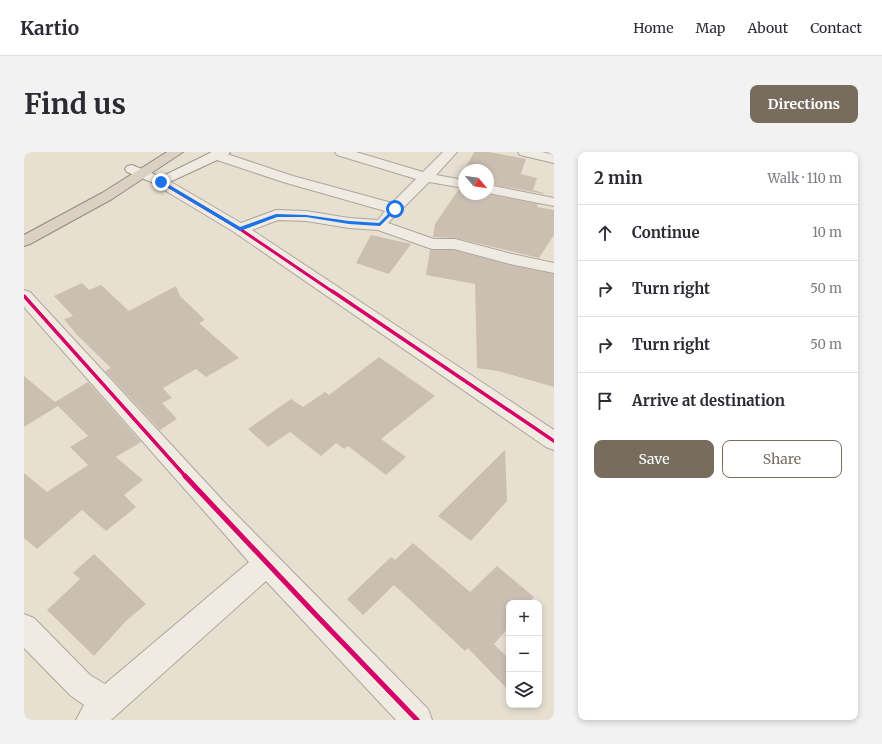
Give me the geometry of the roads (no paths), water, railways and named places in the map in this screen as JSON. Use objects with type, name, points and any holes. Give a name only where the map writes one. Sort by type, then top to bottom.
[{"type":"highway","points":[[24,241],[70,218],[138,171],[157,152]]},
{"type":"highway","points":[[24,226],[176,152]]},
{"type":"street","points":[[342,152],[426,177],[458,183]]},
{"type":"street","points":[[380,225],[450,152]]},
{"type":"street","points":[[525,152],[554,159]]},
{"type":"street","points":[[161,182],[219,154],[288,179],[395,209]]},
{"type":"street","points":[[138,171],[161,182],[240,229],[554,441]]},
{"type":"street","points":[[494,190],[554,202]]},
{"type":"street","points":[[240,229],[276,215],[306,216],[349,223],[380,225],[432,244],[455,244],[510,259],[554,268]]},
{"type":"street","points":[[24,296],[95,376],[343,644],[417,720]]},
{"type":"street","points":[[24,628],[80,685],[99,711],[268,563]]}]
